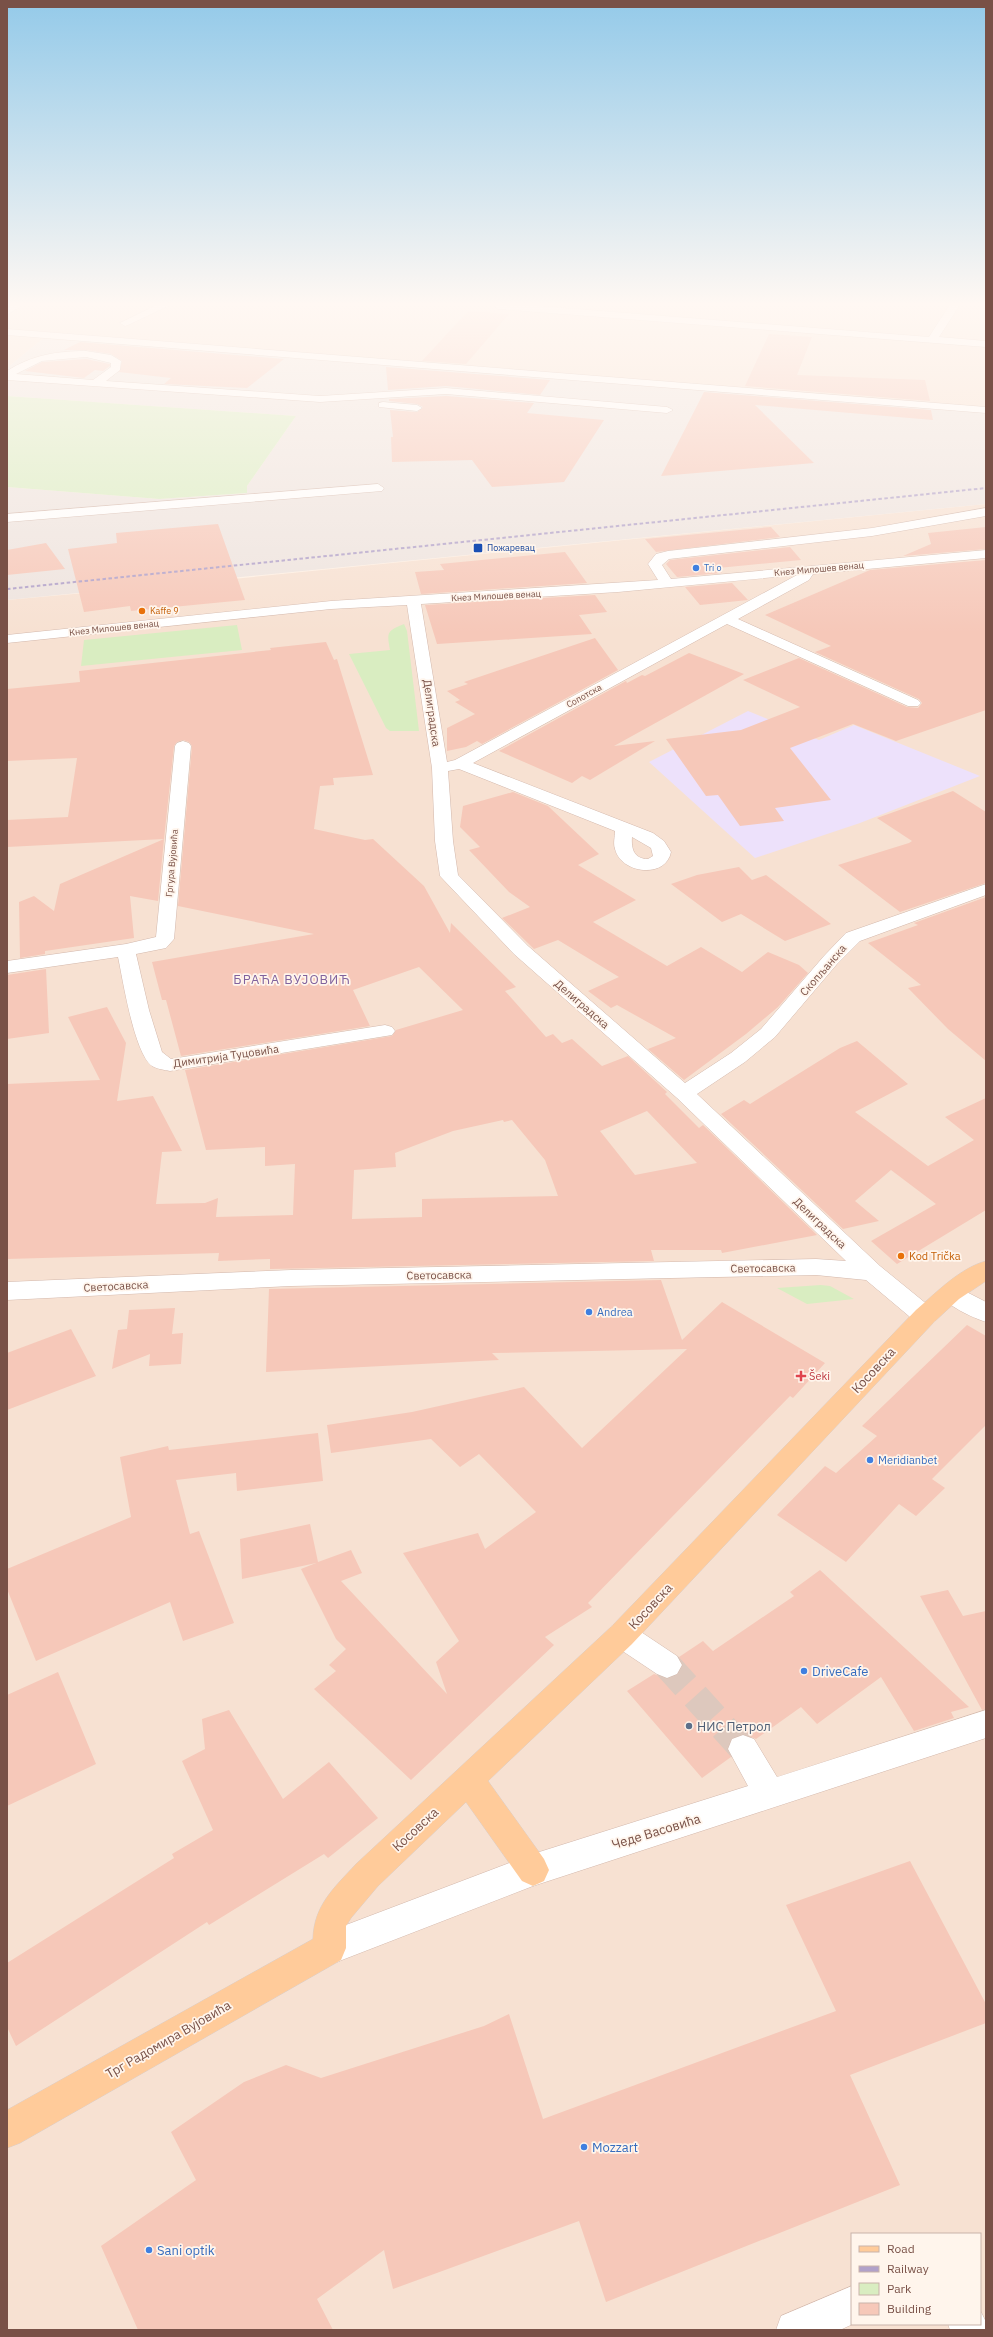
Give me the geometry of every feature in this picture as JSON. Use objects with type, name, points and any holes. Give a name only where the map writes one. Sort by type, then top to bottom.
[{"type":"main road","name":"Косовска","points":[[329,1948],[330,1922],[340,1906],[367,1874],[622,1635],[924,1316],[950,1293],[986,1269]]},
{"type":"main road","points":[[469,1780],[533,1870]]},
{"type":"main road","name":"Трг Радомира Вујовића","points":[[7,2130],[329,1948]]},
{"type":"street","points":[[7,518],[378,488]]},
{"type":"street","points":[[668,584],[655,568],[655,564],[661,557],[668,555],[872,532],[986,512]]},
{"type":"street","name":"Кнез Милошев венац","points":[[7,639],[331,605],[563,592],[668,584],[986,554]]},
{"type":"street","name":"Сопотска","points":[[440,768],[460,764],[804,577],[807,570]]},
{"type":"street","name":"Делиградска","points":[[413,600],[440,768],[444,841],[449,876],[520,950],[684,1093],[872,1272],[924,1316]]},
{"type":"street","points":[[727,619],[913,703]]},
{"type":"street","name":"Гргура Вујовића","points":[[126,950],[159,944],[165,939],[182,746]]},
{"type":"street","points":[[460,764],[624,828]]},
{"type":"street","name":"Скопљанска","points":[[684,1093],[731,1063],[769,1033],[838,951],[853,937],[986,889]]},
{"type":"street","points":[[7,967],[126,950]]},
{"type":"street","name":"Димитрија Туцовића","points":[[126,950],[139,1010],[152,1054],[160,1062],[170,1065],[188,1063],[385,1031]]},
{"type":"street","name":"Светосавска","points":[[7,1291],[298,1278],[816,1267],[872,1272]]},
{"type":"street","points":[[950,1293],[986,1313]]},
{"type":"street","points":[[622,1635],[667,1665]]},
{"type":"street","name":"Чеде Васовића","points":[[329,1948],[533,1870],[771,1795],[986,1724]]},
{"type":"street","points":[[743,1749],[771,1795]]},
{"type":"street","points":[[795,2330],[851,2305]]},
{"type":"shaded area","points":[[282,415],[986,415],[986,504],[7,600],[7,487],[159,499],[247,493],[247,486],[296,416]]},
{"type":"shaded area","points":[[986,504],[986,2330],[7,2330],[7,600]]},
{"type":"shaded area","points":[[748,711],[819,740],[854,725],[980,776],[860,823],[755,858],[649,762]]},
{"type":"green space","points":[[7,415],[296,416],[247,486],[247,493],[159,499],[7,487]]},
{"type":"green space","points":[[404,624],[407,631],[419,731],[390,731],[386,728],[349,654],[390,650],[388,640],[389,633]]},
{"type":"green space","points":[[237,625],[242,650],[81,666],[84,640]]},
{"type":"green space","points":[[821,1285],[830,1286],[854,1299],[807,1304],[777,1288]]},
{"type":"building","points":[[391,415],[550,415],[604,420],[564,482],[492,487],[472,460],[392,462],[391,437],[393,437]]},
{"type":"building","points":[[692,415],[765,415],[814,463],[661,476]]},
{"type":"building","points":[[874,415],[932,415],[933,420]]},
{"type":"building","points":[[218,524],[245,600],[131,611],[130,606],[84,612],[68,549],[117,543],[116,533]]},
{"type":"building","points":[[771,527],[780,537],[656,552],[645,539]]},
{"type":"building","points":[[986,527],[986,549],[903,556],[931,544],[928,533]]},
{"type":"building","points":[[46,543],[65,569],[7,575],[7,550]]},
{"type":"building","points":[[790,547],[801,560],[718,568],[722,573],[677,577],[666,564],[670,560]]},
{"type":"building","points":[[565,552],[587,583],[421,594],[415,572],[444,570],[440,564]]},
{"type":"building","points":[[986,560],[986,710],[896,741],[853,724],[790,748],[831,800],[775,808],[784,821],[740,826],[718,795],[706,796],[666,739],[741,730],[800,707],[743,680],[799,658],[907,707],[918,708],[922,703],[919,699],[815,652],[831,646],[765,615],[870,570]]},
{"type":"building","points":[[732,583],[748,600],[700,605],[685,587]]},
{"type":"building","points":[[595,595],[607,612],[579,615],[592,634],[437,644],[425,605]]},
{"type":"building","points":[[595,638],[618,670],[482,744],[477,741],[466,747],[447,751],[447,728],[475,714],[455,702],[460,700],[447,691],[468,684],[464,682]]},
{"type":"building","points":[[326,642],[334,660],[337,659],[373,775],[333,778],[334,785],[320,786],[314,829],[365,840],[373,839],[424,886],[450,933],[451,923],[516,987],[505,991],[546,1037],[553,1034],[562,1043],[572,1039],[602,1066],[628,1056],[667,1092],[665,1094],[699,1128],[703,1125],[817,1235],[722,1253],[721,1250],[651,1250],[654,1261],[270,1269],[270,1259],[218,1261],[219,1253],[7,1259],[7,1084],[100,1080],[68,1017],[107,1007],[126,1043],[117,1101],[153,1096],[182,1151],[162,1152],[156,1204],[205,1203],[218,1198],[216,1217],[293,1215],[295,1164],[265,1166],[265,1147],[206,1150],[185,1070],[392,1036],[396,1030],[463,1010],[419,967],[353,990],[370,1026],[181,1056],[166,1000],[162,1000],[152,962],[314,934],[178,906],[192,746],[189,742],[183,740],[177,742],[174,746],[164,839],[7,847],[7,820],[68,817],[77,758],[7,761],[7,689],[80,682],[79,671],[271,650],[270,648]],"holes":[[[647,1111],[697,1163],[635,1175],[600,1131]],[[503,1120],[504,1122],[512,1120],[545,1160],[558,1196],[422,1199],[422,1217],[352,1219],[354,1170],[396,1167],[395,1153],[453,1131]]]},
{"type":"building","points":[[689,653],[744,674],[614,746],[655,741],[590,780],[582,776],[572,783],[499,751],[626,681],[627,683],[642,675],[645,676]]},
{"type":"building","points":[[953,791],[986,812],[986,883],[900,912],[838,865],[909,843],[912,841],[877,818]]},
{"type":"building","points":[[513,792],[548,806],[599,854],[578,865],[636,900],[593,922],[667,966],[701,947],[742,972],[768,952],[799,965],[808,973],[778,1007],[746,1034],[684,1080],[648,1049],[676,1038],[617,1005],[611,1008],[588,991],[619,977],[558,940],[534,949],[502,918],[530,907],[509,892],[469,850],[480,847],[460,827],[463,806]]},
{"type":"building","points":[[164,839],[158,901],[130,896],[134,938],[45,951],[45,954],[20,958],[19,902],[34,896],[54,911],[60,884]]},
{"type":"building","points":[[739,867],[752,880],[766,875],[831,924],[785,941],[741,914],[722,922],[671,884],[697,875]]},
{"type":"building","points":[[986,897],[986,1061],[948,1029],[908,988],[921,985],[868,943],[918,925],[914,923]]},
{"type":"building","points":[[46,969],[49,1033],[7,1039],[7,975]]},
{"type":"building","points":[[857,1041],[908,1084],[855,1112],[928,1166],[974,1140],[945,1117],[986,1098],[986,1210],[897,1264],[871,1241],[936,1204],[891,1170],[855,1201],[879,1221],[843,1229],[721,1114],[744,1100],[750,1104],[840,1048]]},
{"type":"building","points":[[661,1280],[682,1340],[722,1302],[825,1363],[793,1398],[790,1396],[588,1603],[592,1607],[545,1637],[554,1645],[411,1780],[314,1689],[336,1671],[329,1665],[346,1649],[336,1639],[301,1569],[316,1563],[242,1579],[240,1539],[310,1524],[318,1562],[351,1550],[362,1573],[341,1581],[447,1694],[436,1662],[459,1641],[403,1553],[478,1533],[485,1549],[536,1512],[479,1454],[460,1467],[431,1439],[331,1453],[327,1425],[412,1412],[524,1387],[582,1448],[687,1349],[492,1353],[499,1360],[266,1372],[269,1289]]},
{"type":"building","points":[[175,1308],[172,1334],[183,1333],[181,1364],[149,1366],[150,1354],[112,1369],[118,1330],[127,1329],[129,1310]]},
{"type":"building","points":[[967,1325],[986,1336],[986,1425],[932,1479],[945,1488],[916,1516],[899,1504],[846,1562],[777,1515],[825,1466],[836,1473],[877,1436],[862,1426]]},
{"type":"building","points":[[71,1329],[96,1376],[7,1410],[7,1353]]},
{"type":"building","points":[[318,1433],[323,1481],[237,1491],[236,1473],[176,1480],[190,1534],[199,1531],[234,1623],[183,1641],[170,1602],[36,1661],[7,1589],[7,1569],[131,1517],[120,1457],[168,1446],[169,1450]]},
{"type":"building","points":[[820,1570],[969,1707],[951,1712],[954,1718],[914,1731],[881,1677],[817,1724],[801,1707],[756,1739],[744,1734],[731,1738],[727,1748],[731,1757],[702,1778],[627,1691],[654,1674],[666,1679],[678,1675],[683,1666],[679,1657],[703,1641],[713,1651],[794,1596],[790,1592]]},
{"type":"building","points":[[948,1590],[963,1616],[986,1611],[986,1709],[982,1710],[920,1596]]},
{"type":"building","points":[[58,1672],[96,1764],[7,1806],[7,1695]]},
{"type":"building","points":[[229,1710],[283,1799],[329,1762],[378,1818],[328,1858],[324,1854],[209,1925],[207,1922],[16,2046],[7,2027],[7,1963],[174,1858],[172,1854],[213,1830],[182,1761],[205,1749],[202,1719]]},
{"type":"building","points":[[910,1861],[986,2004],[986,2023],[850,2075],[900,2185],[606,2302],[579,2221],[393,2289],[384,2250],[317,2299],[333,2330],[138,2330],[101,2246],[196,2180],[171,2132],[244,2082],[286,2065],[321,2078],[484,2026],[509,2014],[543,2119],[836,2011],[786,1905]]},
{"type":"tunnel","points":[[667,1665],[743,1749]]},
{"type":"railway","points":[[7,589],[986,488]]},
{"type":"place","name":"Пожаревац","points":[[478,548]]},
{"type":"place","name":"Tri o","points":[[696,568]]},
{"type":"place","name":"Kaffe 9","points":[[142,611]]},
{"type":"place","name":"Kod Trička","points":[[901,1256]]},
{"type":"place","name":"Andrea","points":[[589,1312]]},
{"type":"place","name":"Šeki","points":[[801,1376]]},
{"type":"place","name":"Meridianbet","points":[[870,1460]]},
{"type":"place","name":"DriveCafe","points":[[804,1671]]},
{"type":"place","name":"НИС Петрол","points":[[689,1726]]},
{"type":"place","name":"Mozzart","points":[[584,2147]]},
{"type":"place","name":"Sani optik","points":[[149,2250]]},
{"type":"district","name":"БРАЋА ВУЈОВИЋ","points":[[292,979]]}]
